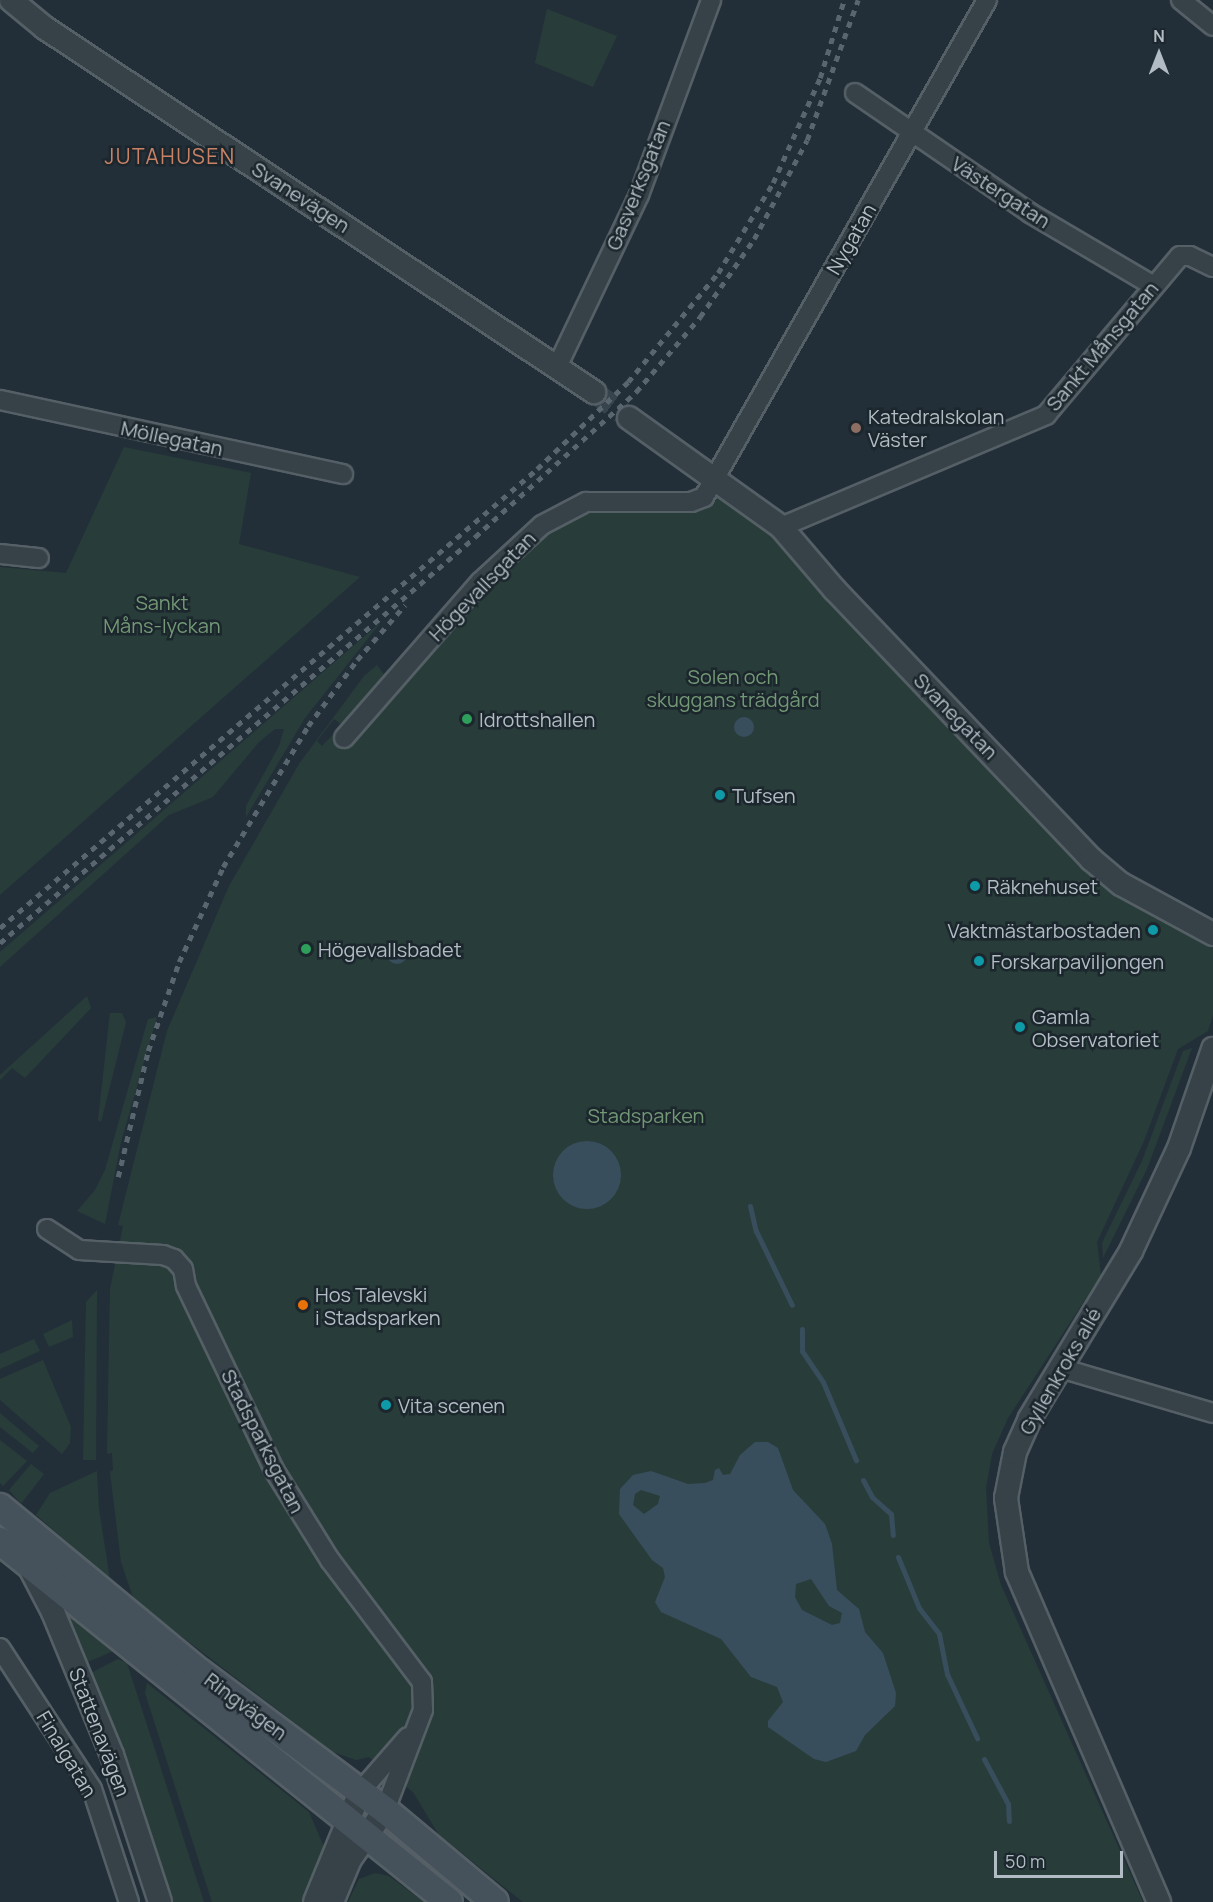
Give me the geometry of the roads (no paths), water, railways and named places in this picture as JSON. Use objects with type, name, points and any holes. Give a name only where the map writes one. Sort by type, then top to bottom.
[{"type":"main road","name":"Ringvägen","points":[[0,1507],[201,1673],[385,1810],[495,1902]]},
{"type":"main road","name":"Ringvägen","points":[[0,1541],[449,1902]]},
{"type":"street","name":"Svanevägen","points":[[11,0],[45,28],[594,392]]},
{"type":"street","name":"Gasverksgatan","points":[[557,367],[639,195],[711,0]]},
{"type":"street","name":"Nygatan","points":[[715,477],[987,0]]},
{"type":"street","points":[[1181,0],[1213,26]]},
{"type":"street","name":"Västergatan","points":[[855,93],[1030,213],[1152,285]]},
{"type":"street","name":"Sankt Månsgatan","points":[[781,527],[1046,415],[1152,285],[1185,255],[1213,267]]},
{"type":"street","name":"Möllegatan","points":[[0,400],[343,474]]},
{"type":"street","points":[[629,418],[715,477]]},
{"type":"street","name":"Svanegatan","points":[[715,477],[781,527],[834,589],[1091,859],[1121,884],[1212,931]]},
{"type":"street","name":"Högevallsgatan","points":[[344,738],[480,582],[542,525],[586,502],[697,500],[704,497],[715,477]]},
{"type":"street","points":[[0,554],[39,558]]},
{"type":"street","name":"Gyllenkroks allé","points":[[1159,1902],[1026,1596],[1012,1551],[1006,1498],[1015,1452],[1060,1368],[1131,1251],[1179,1148],[1213,1049]]},
{"type":"street","name":"Stadsparksgatan","points":[[47,1229],[79,1250],[163,1255],[174,1259],[183,1269],[186,1286],[274,1470],[330,1560],[419,1675],[424,1701],[416,1729],[385,1810]]},
{"type":"street","points":[[1060,1368],[1213,1413]]},
{"type":"street","name":"Stattenavägen","points":[[29,1566],[53,1612],[112,1755],[160,1902]]},
{"type":"street","name":"Finalgatan","points":[[0,1648],[92,1789],[129,1902]]},
{"type":"street","name":"Stadsparksgatan","points":[[360,1792],[416,1729]]},
{"type":"street","points":[[332,1902],[356,1828],[360,1792]]},
{"type":"street","points":[[315,1902],[356,1828],[385,1810]]},
{"type":"water","points":[[740,717],[748,717],[754,723],[754,731],[748,737],[740,737],[734,731],[734,723]]},
{"type":"water","points":[[397,944],[404,947],[407,954],[404,961],[397,964],[390,961],[387,954],[390,947]]},
{"type":"water","points":[[587,1141],[600,1144],[611,1151],[618,1162],[621,1175],[618,1188],[611,1199],[600,1206],[587,1209],[574,1206],[563,1199],[556,1188],[553,1175],[556,1162],[563,1151],[574,1144]]},
{"type":"water","points":[[755,1442],[768,1442],[778,1448],[793,1490],[825,1524],[832,1544],[837,1590],[859,1609],[865,1632],[883,1653],[896,1693],[895,1706],[865,1735],[856,1751],[826,1762],[814,1759],[768,1727],[768,1721],[783,1702],[777,1687],[751,1677],[721,1639],[661,1612],[655,1602],[665,1577],[663,1568],[652,1560],[619,1514],[620,1489],[633,1475],[651,1471],[688,1484],[705,1483],[713,1480],[715,1470],[719,1468],[723,1475],[730,1474],[740,1455]],"holes":[[[641,1490],[660,1496],[658,1504],[644,1514],[633,1505],[635,1494]],[[811,1579],[829,1606],[842,1613],[840,1623],[832,1625],[802,1610],[795,1597],[796,1584]]]},
{"type":"waterway","points":[[750,1206],[756,1231],[792,1305]]},
{"type":"waterway","points":[[802,1329],[802,1351],[823,1382],[856,1460]]},
{"type":"waterway","points":[[863,1480],[872,1497],[891,1514],[893,1535]]},
{"type":"waterway","points":[[898,1557],[919,1608],[939,1634],[947,1674],[977,1738]]},
{"type":"waterway","points":[[984,1759],[1008,1804],[1009,1821]]},
{"type":"tunnel","points":[[594,392],[629,418]]},
{"type":"railway","points":[[0,928],[537,469],[628,382],[718,273],[773,183],[820,78],[844,0]]},
{"type":"railway","points":[[0,943],[475,537],[636,392],[700,317],[754,239],[807,140],[858,0]]},
{"type":"railway","points":[[118,1177],[148,1051],[179,962],[223,867],[308,726],[357,660],[405,605]]},
{"type":"place","name":"Katedralskolan Väster","points":[[856,428]]},
{"type":"place","name":"Idrottshallen","points":[[467,719]]},
{"type":"place","name":"Tufsen","points":[[720,795]]},
{"type":"place","name":"Räknehuset","points":[[975,886]]},
{"type":"place","name":"Vaktmästarbostaden","points":[[1153,930]]},
{"type":"place","name":"Högevallsbadet","points":[[306,949]]},
{"type":"place","name":"Forskarpaviljongen","points":[[979,961]]},
{"type":"place","name":"Gamla Observatoriet","points":[[1020,1027]]},
{"type":"place","name":"Hos Talevski i Stadsparken","points":[[303,1305]]},
{"type":"place","name":"Vita scenen","points":[[386,1405]]},
{"type":"district","name":"JUTAHUSEN","points":[[170,156]]},
{"type":"park label","name":"Sankt Måns-lyckan","points":[[162,614]]},
{"type":"park label","name":"Solen och skuggans trädgård","points":[[733,688]]},
{"type":"park label","name":"Stadsparken","points":[[646,1115]]}]
